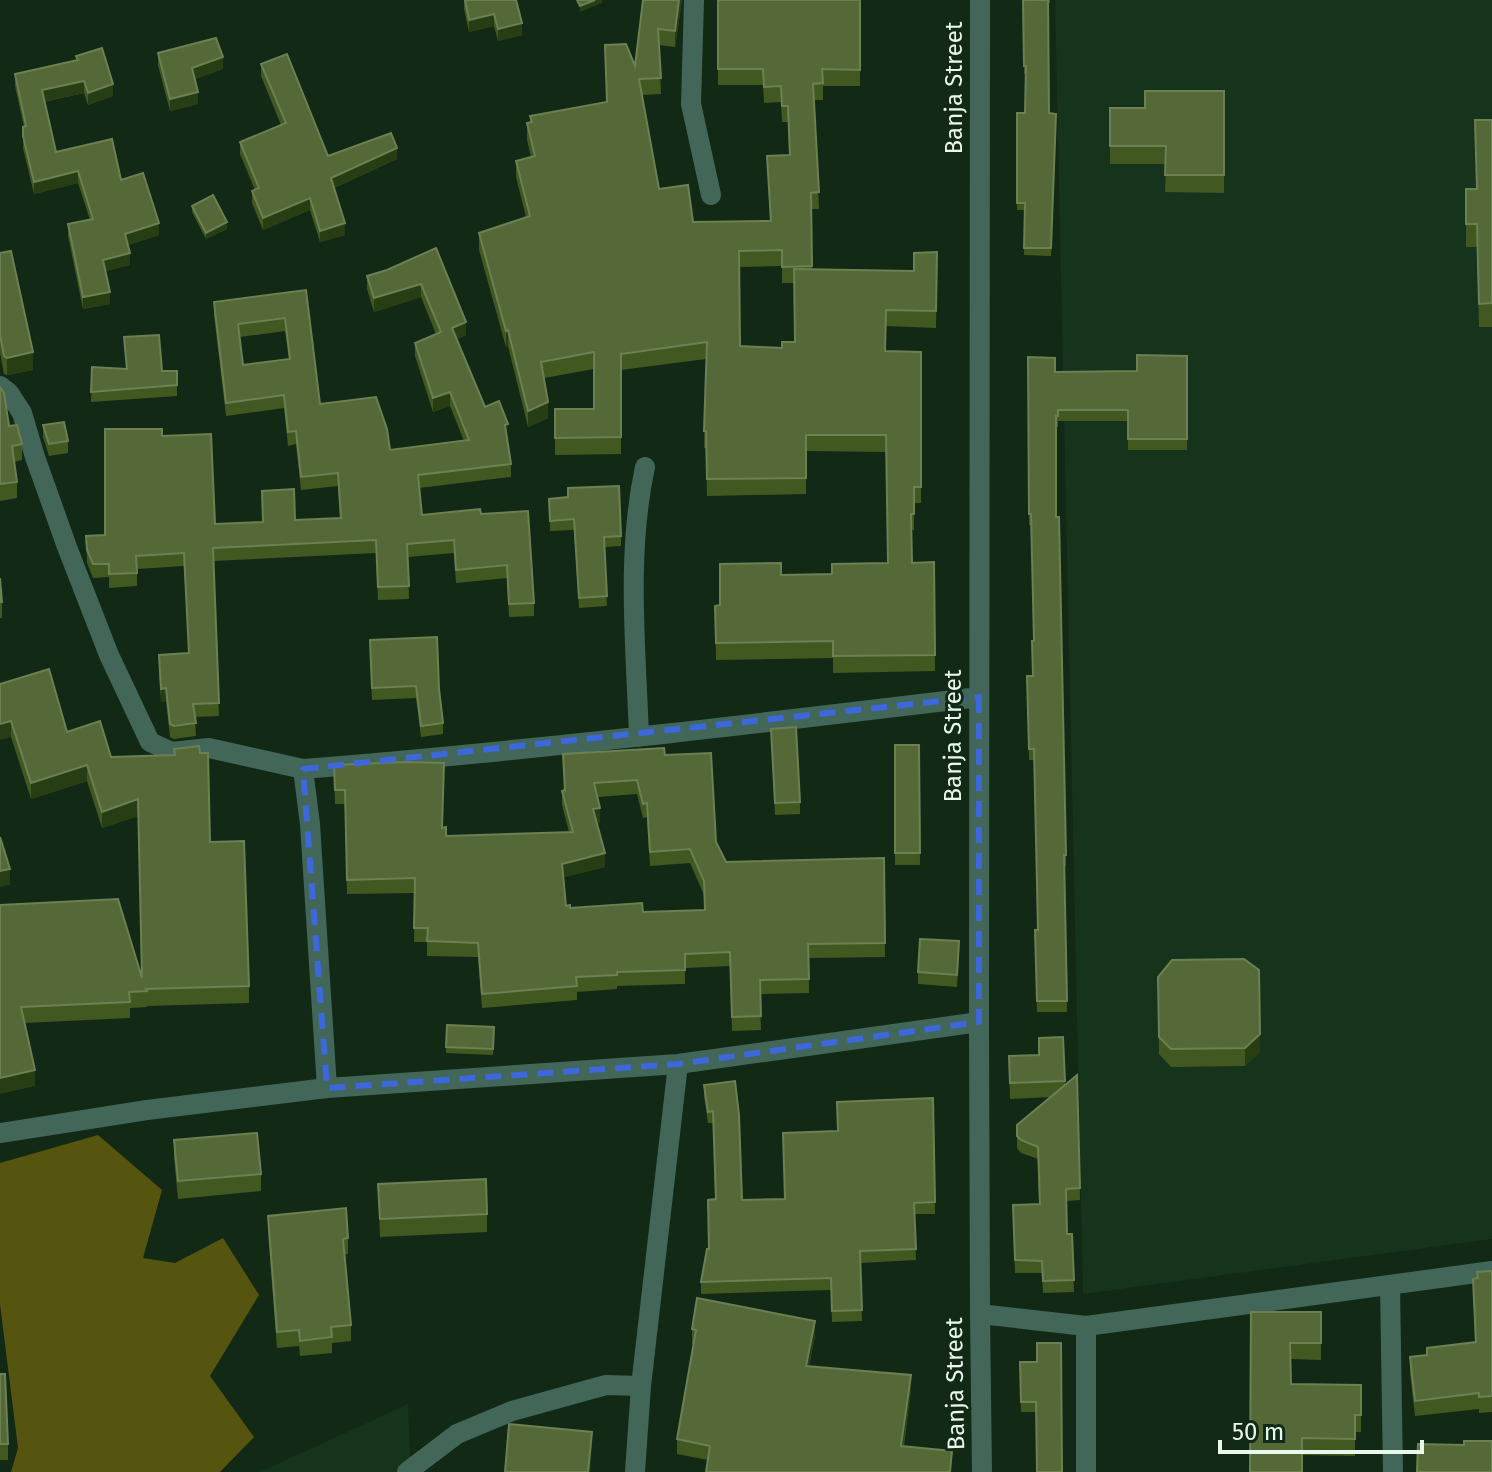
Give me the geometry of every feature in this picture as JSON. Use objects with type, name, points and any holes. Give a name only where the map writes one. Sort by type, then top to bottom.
[{"type":"street","points":[[694,0],[691,104],[711,195]]},
{"type":"street","name":"Banja Street","points":[[980,0],[982,1472]]},
{"type":"street","points":[[0,386],[9,393],[22,413],[61,532],[103,642],[150,742],[172,752],[209,748],[303,769],[639,737],[979,697]]},
{"type":"street","points":[[639,737],[635,543],[645,467]]},
{"type":"street","points":[[303,769],[310,824],[327,1088]]},
{"type":"street","points":[[0,1133],[147,1110],[327,1088],[678,1064],[979,1022]]},
{"type":"street","points":[[635,1472],[641,1386],[678,1064]]},
{"type":"street","points":[[980,1314],[1086,1326],[1492,1271]]},
{"type":"street","points":[[1390,1285],[1393,1472]]},
{"type":"street","points":[[1086,1326],[1086,1472]]},
{"type":"street","points":[[407,1472],[457,1434],[512,1411],[606,1385],[641,1386]]},
{"type":"highlighted area","points":[[979,697],[979,1022],[678,1064],[327,1088],[303,769]]},
{"type":"shaded area","points":[[1055,0],[1492,0],[1492,1239],[1083,1294]]},
{"type":"shaded area","points":[[98,1135],[162,1190],[143,1258],[175,1263],[223,1238],[259,1295],[210,1376],[254,1437],[220,1472],[11,1472],[18,1448],[0,1304],[0,1163]]},
{"type":"shaded area","points":[[408,1404],[411,1472],[260,1472]]},
{"type":"building","points":[[465,0],[516,0],[522,23],[498,29],[494,14],[469,20]]},
{"type":"building","points":[[577,0],[595,0],[580,6]]},
{"type":"building","points":[[643,0],[679,0],[675,31],[658,29],[661,78],[639,79],[659,189],[688,185],[693,222],[771,221],[767,156],[790,155],[788,106],[782,106],[781,86],[764,87],[763,69],[718,69],[718,0],[860,0],[860,70],[822,69],[823,83],[813,84],[819,192],[811,193],[812,266],[782,267],[782,250],[739,251],[740,346],[782,348],[782,342],[795,342],[794,269],[914,271],[914,253],[937,252],[936,311],[886,310],[885,351],[921,352],[921,487],[914,487],[912,563],[934,562],[935,655],[833,656],[833,641],[716,643],[715,606],[720,605],[720,564],[781,563],[781,575],[832,574],[832,564],[888,563],[886,435],[806,435],[806,478],[707,479],[704,431],[707,342],[621,354],[621,437],[555,438],[555,409],[594,409],[594,352],[541,362],[548,402],[528,411],[479,233],[530,216],[516,161],[535,156],[527,123],[532,122],[530,116],[607,102],[605,45],[626,44],[635,66]]},
{"type":"building","points":[[1023,0],[1048,0],[1049,113],[1056,114],[1051,248],[1024,248],[1025,203],[1017,203],[1017,113],[1025,113]]},
{"type":"building","points":[[216,38],[223,57],[192,68],[198,92],[170,99],[158,53]]},
{"type":"building","points":[[102,48],[113,84],[88,93],[84,81],[42,90],[56,152],[112,139],[121,180],[143,173],[159,223],[125,234],[130,253],[103,260],[110,292],[83,297],[68,224],[93,219],[78,171],[34,182],[23,136],[23,127],[26,126],[15,74],[78,60],[76,56]]},
{"type":"building","points":[[287,54],[328,156],[391,133],[397,148],[331,178],[345,223],[320,231],[310,198],[263,218],[252,191],[259,188],[240,142],[286,123],[261,64]]},
{"type":"building","points":[[1145,91],[1224,91],[1224,175],[1165,175],[1166,146],[1110,146],[1110,108],[1145,108]]},
{"type":"building","points":[[1475,120],[1492,120],[1492,303],[1479,304],[1477,224],[1466,224],[1466,189],[1477,189]]},
{"type":"building","points":[[213,195],[227,222],[206,233],[192,206]]},
{"type":"building","points":[[436,248],[466,322],[452,328],[485,407],[499,401],[508,424],[505,425],[511,464],[418,475],[422,515],[480,509],[481,514],[528,511],[534,603],[509,604],[507,565],[456,570],[454,540],[407,544],[409,586],[378,587],[376,540],[213,548],[219,703],[193,704],[196,723],[174,726],[170,724],[166,688],[161,689],[159,655],[189,653],[184,553],[136,556],[137,573],[109,574],[109,564],[93,564],[87,550],[86,536],[105,535],[105,429],[162,429],[162,436],[211,434],[215,524],[263,522],[262,491],[294,489],[295,520],[341,518],[338,473],[301,477],[296,431],[288,432],[284,395],[226,403],[214,302],[306,290],[320,404],[376,397],[387,429],[390,450],[469,440],[450,392],[433,398],[415,343],[441,332],[421,284],[374,298],[367,276]],"holes":[[[285,318],[290,359],[243,365],[238,324]]]},
{"type":"building","points":[[11,251],[33,352],[7,358],[0,335],[0,253]]},
{"type":"building","points":[[159,335],[162,371],[177,371],[177,385],[91,392],[92,367],[127,369],[124,337]]},
{"type":"building","points":[[1137,355],[1187,356],[1187,439],[1128,439],[1128,410],[1058,410],[1056,416],[1067,1001],[1037,1001],[1034,749],[1029,749],[1027,676],[1033,676],[1034,641],[1028,357],[1055,358],[1055,372],[1137,371]]},
{"type":"building","points":[[0,387],[4,393],[9,426],[17,425],[22,444],[12,446],[17,482],[0,484]]},
{"type":"building","points":[[64,422],[68,441],[49,444],[43,425]]},
{"type":"building","points":[[619,486],[621,536],[604,537],[607,596],[579,598],[574,519],[550,521],[549,499],[568,497],[568,488]]},
{"type":"building","points":[[437,637],[443,723],[421,726],[416,686],[372,688],[370,640]]},
{"type":"building","points":[[49,669],[67,732],[100,721],[111,757],[175,755],[174,749],[199,746],[200,753],[208,753],[210,842],[244,841],[249,986],[146,989],[129,992],[130,1002],[21,1007],[35,1070],[0,1078],[0,905],[118,899],[142,978],[138,799],[102,812],[87,765],[31,783],[11,721],[0,724],[0,684]]},
{"type":"building","points":[[796,727],[800,802],[775,803],[771,729]]},
{"type":"building","points":[[895,745],[919,745],[920,853],[895,853]]},
{"type":"building","points":[[664,748],[665,755],[711,753],[716,842],[726,862],[884,858],[885,943],[808,944],[809,979],[760,980],[761,1016],[732,1017],[730,952],[685,954],[685,970],[617,972],[617,975],[576,977],[577,986],[482,994],[478,943],[427,941],[428,928],[414,928],[415,878],[347,880],[345,790],[335,790],[334,765],[444,763],[442,828],[446,827],[446,836],[573,832],[562,791],[565,790],[563,754]],"holes":[[[637,780],[643,804],[647,803],[650,852],[690,849],[704,881],[705,910],[643,912],[642,903],[566,906],[562,864],[605,853],[593,809],[600,808],[594,783]]]},
{"type":"building","points":[[0,837],[10,869],[0,871]]},
{"type":"building","points":[[920,939],[959,941],[957,975],[918,972]]},
{"type":"building","points":[[1244,959],[1259,970],[1260,1034],[1245,1048],[1171,1049],[1159,1037],[1158,977],[1172,960]]},
{"type":"building","points":[[447,1025],[494,1027],[493,1049],[446,1047]]},
{"type":"building","points":[[1063,1037],[1065,1081],[1010,1083],[1009,1056],[1039,1055],[1039,1038]]},
{"type":"building","points":[[1077,1075],[1080,1188],[1066,1189],[1067,1234],[1072,1234],[1074,1280],[1043,1281],[1042,1261],[1015,1260],[1013,1205],[1040,1204],[1038,1147],[1017,1136],[1017,1125]]},
{"type":"building","points":[[735,1081],[742,1200],[785,1199],[783,1133],[838,1131],[837,1102],[933,1098],[935,1202],[914,1203],[916,1249],[860,1251],[862,1310],[832,1311],[831,1278],[701,1282],[709,1249],[708,1200],[716,1199],[713,1111],[708,1112],[704,1085]]},
{"type":"building","points":[[257,1133],[261,1174],[178,1181],[174,1140]]},
{"type":"building","points":[[486,1179],[487,1214],[380,1219],[378,1184]]},
{"type":"building","points":[[346,1208],[348,1238],[343,1239],[351,1325],[331,1327],[332,1337],[300,1341],[299,1330],[277,1332],[268,1216]]},
{"type":"building","points":[[1492,1271],[1492,1396],[1479,1397],[1479,1393],[1415,1401],[1410,1357],[1427,1355],[1427,1348],[1476,1342],[1473,1279],[1478,1278],[1477,1272]]},
{"type":"building","points":[[697,1298],[815,1321],[806,1366],[911,1375],[901,1446],[952,1451],[950,1472],[706,1472],[710,1446],[677,1439],[696,1330],[692,1329]]},
{"type":"building","points":[[1251,1312],[1321,1312],[1321,1343],[1290,1343],[1291,1384],[1361,1385],[1361,1415],[1355,1415],[1355,1439],[1302,1438],[1302,1472],[1250,1472]]},
{"type":"building","points":[[1037,1343],[1061,1343],[1062,1472],[1037,1472],[1036,1402],[1021,1402],[1020,1362],[1037,1362]]},
{"type":"building","points":[[0,1374],[5,1374],[8,1444],[0,1444]]},
{"type":"building","points":[[509,1424],[592,1432],[588,1472],[505,1472]]},
{"type":"building","points":[[1464,1441],[1492,1441],[1492,1472],[1417,1472],[1418,1444],[1464,1445]]}]
